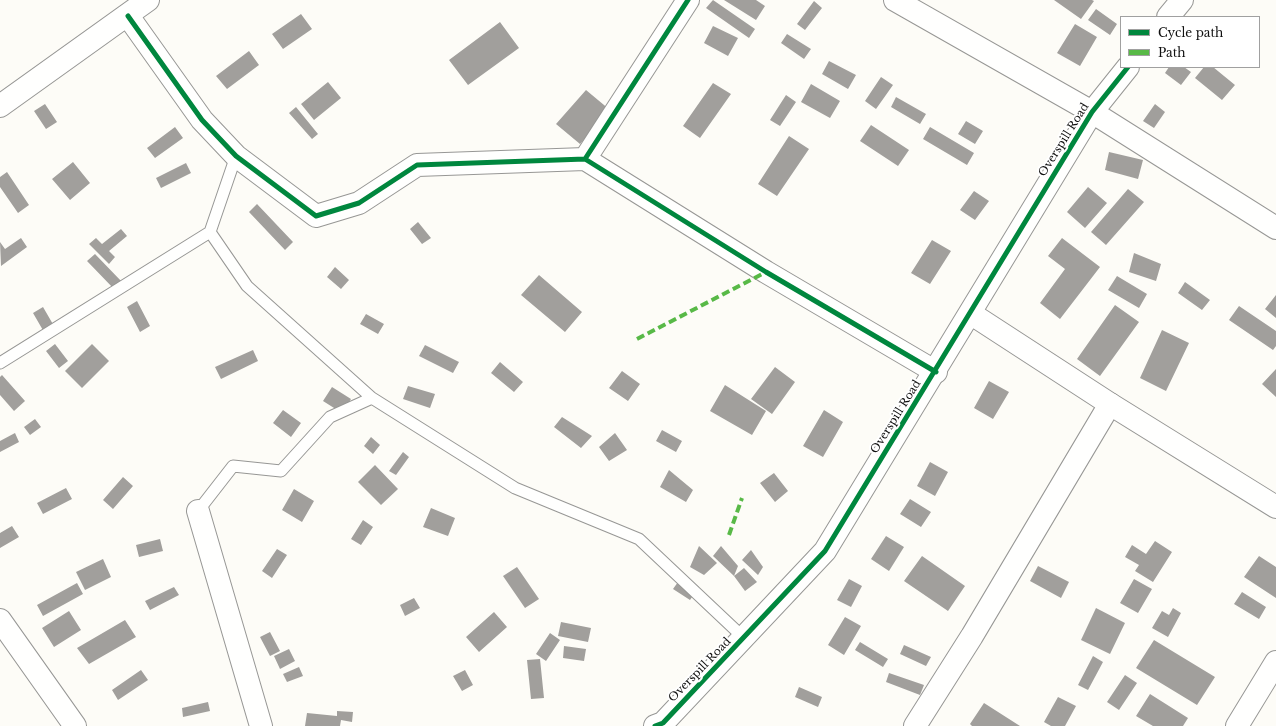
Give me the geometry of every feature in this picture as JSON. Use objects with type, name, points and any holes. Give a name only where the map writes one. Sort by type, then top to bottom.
[{"type":"street","points":[[0,106],[128,16],[148,0]]},
{"type":"street","points":[[585,159],[688,0]]},
{"type":"street","points":[[895,0],[1092,112],[1276,228]]},
{"type":"street","points":[[1169,16],[1182,0]]},
{"type":"street","points":[[128,16],[202,120],[236,156],[316,216],[359,203],[417,165],[585,159],[766,272],[936,372]]},
{"type":"street","name":"Overspill Road","points":[[660,725],[826,552],[1092,112],[1127,68]]},
{"type":"street","points":[[970,313],[1110,404],[1276,507]]},
{"type":"street","points":[[915,726],[972,636],[1110,404]]},
{"type":"street","points":[[198,511],[261,726]]},
{"type":"street","points":[[0,620],[75,726]]},
{"type":"street","points":[[1237,726],[1276,662]]},
{"type":"lane","points":[[0,363],[210,232],[236,156]]},
{"type":"lane","points":[[210,232],[247,286],[372,398],[515,488],[639,539],[744,638]]},
{"type":"lane","points":[[198,511],[233,466],[281,471],[330,417],[372,398]]},
{"type":"building","points":[[713,0],[755,29],[749,38],[706,8]]},
{"type":"building","points":[[724,0],[756,0],[765,6],[756,20]]},
{"type":"building","points":[[1054,0],[1092,0],[1094,1],[1081,19]]},
{"type":"building","points":[[814,1],[822,8],[805,30],[797,24]]},
{"type":"building","points":[[1096,9],[1117,24],[1110,35],[1088,20]]},
{"type":"building","points":[[301,14],[312,29],[283,49],[272,34]]},
{"type":"building","points":[[500,22],[519,48],[468,85],[449,60]]},
{"type":"building","points":[[1075,24],[1097,37],[1080,66],[1057,53]]},
{"type":"building","points":[[713,26],[738,38],[728,56],[704,43]]},
{"type":"building","points":[[787,34],[811,49],[804,59],[781,43]]},
{"type":"building","points":[[249,51],[259,65],[227,89],[216,76]]},
{"type":"building","points":[[829,61],[856,75],[848,89],[822,74]]},
{"type":"building","points":[[1168,68],[1185,68],[1191,72],[1181,85],[1165,73]]},
{"type":"building","points":[[1203,68],[1214,68],[1235,85],[1222,100],[1195,78]]},
{"type":"building","points":[[881,77],[893,85],[876,109],[865,101]]},
{"type":"building","points":[[328,82],[341,98],[314,120],[301,104]]},
{"type":"building","points":[[713,83],[731,94],[700,138],[683,126]]},
{"type":"building","points":[[811,84],[840,101],[830,118],[801,102]]},
{"type":"building","points":[[586,90],[610,110],[580,144],[556,124]]},
{"type":"building","points":[[786,95],[796,102],[780,126],[770,120]]},
{"type":"building","points":[[896,97],[926,114],[920,124],[891,107]]},
{"type":"building","points":[[45,104],[57,122],[46,129],[34,111]]},
{"type":"building","points":[[1155,104],[1165,112],[1154,128],[1143,121]]},
{"type":"building","points":[[296,107],[318,134],[312,139],[289,113]]},
{"type":"building","points":[[966,121],[983,131],[975,144],[958,134]]},
{"type":"building","points":[[871,125],[909,150],[898,166],[860,141]]},
{"type":"building","points":[[175,127],[183,138],[155,158],[147,148]]},
{"type":"building","points":[[930,127],[974,153],[967,165],[923,139]]},
{"type":"building","points":[[789,136],[809,149],[777,196],[758,184]]},
{"type":"building","points":[[1109,152],[1143,160],[1138,179],[1105,170]]},
{"type":"building","points":[[73,162],[90,183],[70,200],[52,179]]},
{"type":"building","points":[[186,163],[191,173],[161,188],[156,178]]},
{"type":"building","points":[[7,172],[29,205],[18,213],[0,187],[0,177]]},
{"type":"building","points":[[1088,187],[1107,203],[1085,228],[1067,212]]},
{"type":"building","points":[[1128,189],[1144,202],[1106,245],[1091,232]]},
{"type":"building","points":[[974,191],[989,201],[975,220],[960,210]]},
{"type":"building","points":[[257,204],[293,242],[285,250],[249,212]]},
{"type":"building","points":[[418,222],[431,238],[422,244],[410,229]]},
{"type":"building","points":[[121,229],[127,236],[109,251],[115,257],[109,264],[89,244],[96,238],[102,244]]},
{"type":"building","points":[[21,238],[27,247],[1,266],[0,242],[5,249]]},
{"type":"building","points":[[1062,238],[1100,267],[1060,319],[1040,303],[1065,269],[1048,256]]},
{"type":"building","points":[[932,240],[951,251],[930,284],[911,273]]},
{"type":"building","points":[[1134,253],[1161,264],[1156,281],[1129,272]]},
{"type":"building","points":[[95,254],[123,283],[115,290],[87,261]]},
{"type":"building","points":[[335,267],[349,280],[341,289],[327,277]]},
{"type":"building","points":[[539,275],[582,312],[565,332],[521,295]]},
{"type":"building","points":[[1117,276],[1147,294],[1139,308],[1108,290]]},
{"type":"building","points":[[1185,282],[1210,300],[1202,310],[1178,293]]},
{"type":"building","points":[[1276,295],[1276,318],[1265,309]]},
{"type":"building","points":[[137,301],[150,326],[140,332],[127,307]]},
{"type":"building","points":[[1115,305],[1139,322],[1100,376],[1077,359]]},
{"type":"building","points":[[1239,306],[1276,331],[1276,346],[1273,350],[1229,320]]},
{"type":"building","points":[[43,307],[54,326],[44,332],[33,313]]},
{"type":"building","points":[[366,314],[384,324],[378,334],[360,324]]},
{"type":"building","points":[[1162,330],[1189,343],[1166,391],[1140,378]]},
{"type":"building","points":[[55,344],[68,361],[59,368],[46,351]]},
{"type":"building","points":[[92,344],[109,361],[82,388],[65,371]]},
{"type":"building","points":[[425,345],[459,362],[453,373],[419,356]]},
{"type":"building","points":[[253,350],[258,361],[221,379],[215,367]]},
{"type":"building","points":[[500,362],[523,382],[514,392],[491,373]]},
{"type":"building","points":[[775,367],[795,382],[772,414],[751,399]]},
{"type":"building","points":[[1276,369],[1276,397],[1262,384]]},
{"type":"building","points":[[622,371],[640,384],[628,401],[609,388]]},
{"type":"building","points":[[2,375],[25,401],[14,411],[0,395],[0,377]]},
{"type":"building","points":[[989,381],[1009,392],[993,419],[974,408]]},
{"type":"building","points":[[725,385],[766,411],[752,435],[710,411]]},
{"type":"building","points":[[408,386],[435,394],[430,408],[403,399]]},
{"type":"building","points":[[332,387],[351,399],[342,413],[323,401]]},
{"type":"building","points":[[283,410],[301,423],[291,437],[273,423]]},
{"type":"building","points":[[824,410],[843,422],[823,457],[803,446]]},
{"type":"building","points":[[562,417],[592,436],[581,448],[554,427]]},
{"type":"building","points":[[35,419],[41,427],[30,435],[24,427]]},
{"type":"building","points":[[662,430],[682,441],[676,452],[656,441]]},
{"type":"building","points":[[15,433],[19,442],[0,452],[0,441]]},
{"type":"building","points":[[615,433],[627,450],[609,461],[599,447]]},
{"type":"building","points":[[371,437],[380,445],[373,454],[364,446]]},
{"type":"building","points":[[403,452],[409,457],[396,475],[389,471]]},
{"type":"building","points":[[930,462],[948,472],[935,496],[917,486]]},
{"type":"building","points":[[375,465],[398,489],[381,505],[358,482]]},
{"type":"building","points":[[669,470],[693,490],[686,502],[660,487]]},
{"type":"building","points":[[774,473],[788,491],[775,502],[760,483]]},
{"type":"building","points":[[123,477],[133,486],[113,509],[103,500]]},
{"type":"building","points":[[66,488],[72,499],[43,514],[37,503]]},
{"type":"building","points":[[294,489],[314,501],[302,522],[282,510]]},
{"type":"building","points":[[910,499],[931,512],[921,527],[900,514]]},
{"type":"building","points":[[431,508],[455,518],[448,536],[423,527]]},
{"type":"building","points":[[363,520],[373,527],[361,545],[351,539]]},
{"type":"building","points":[[12,526],[19,537],[0,548],[0,533]]},
{"type":"building","points":[[886,536],[904,547],[889,571],[871,559]]},
{"type":"building","points":[[160,539],[163,551],[139,557],[136,545]]},
{"type":"building","points":[[1155,541],[1172,552],[1153,582],[1135,571],[1139,565],[1125,557],[1132,545],[1146,554]]},
{"type":"building","points":[[699,546],[717,563],[704,575],[690,567]]},
{"type":"building","points":[[721,546],[738,566],[734,576],[713,556]]},
{"type":"building","points":[[277,549],[287,555],[272,578],[262,571]]},
{"type":"building","points":[[751,550],[763,567],[758,575],[742,560]]},
{"type":"building","points":[[922,556],[965,586],[948,611],[904,581]]},
{"type":"building","points":[[1259,556],[1276,567],[1276,598],[1244,577]]},
{"type":"building","points":[[103,559],[111,577],[85,590],[76,572]]},
{"type":"building","points":[[1038,566],[1069,582],[1061,598],[1030,581]]},
{"type":"building","points":[[517,567],[539,599],[525,608],[503,576]]},
{"type":"building","points":[[744,568],[757,582],[745,591],[734,576]]},
{"type":"building","points":[[683,575],[699,587],[690,600],[673,589]]},
{"type":"building","points":[[849,579],[862,586],[851,607],[837,600]]},
{"type":"building","points":[[1134,579],[1152,589],[1138,613],[1120,603]]},
{"type":"building","points":[[77,583],[83,594],[43,616],[37,605]]},
{"type":"building","points":[[174,587],[179,595],[150,610],[145,601]]},
{"type":"building","points":[[1242,592],[1266,607],[1259,619],[1234,604]]},
{"type":"building","points":[[414,598],[420,608],[405,616],[400,605]]},
{"type":"building","points":[[1096,608],[1125,623],[1110,654],[1081,640]]},
{"type":"building","points":[[1173,608],[1181,613],[1168,637],[1152,628],[1162,611],[1169,615]]},
{"type":"building","points":[[69,611],[81,630],[54,647],[42,628]]},
{"type":"building","points":[[494,612],[507,627],[479,652],[466,637]]},
{"type":"building","points":[[845,617],[861,626],[844,655],[828,645]]},
{"type":"building","points":[[125,620],[136,637],[89,664],[77,648]]},
{"type":"building","points":[[561,622],[591,628],[588,642],[558,636]]},
{"type":"building","points":[[270,632],[280,651],[270,656],[260,637]]},
{"type":"building","points":[[550,633],[560,640],[546,661],[536,654]]},
{"type":"building","points":[[1154,640],[1215,677],[1197,705],[1136,668]]},
{"type":"building","points":[[860,642],[888,659],[883,667],[855,650]]},
{"type":"building","points":[[904,645],[931,657],[926,666],[900,654]]},
{"type":"building","points":[[564,646],[586,649],[584,661],[563,658]]},
{"type":"building","points":[[289,649],[295,661],[280,669],[274,656]]},
{"type":"building","points":[[1093,656],[1103,662],[1088,690],[1078,685]]},
{"type":"building","points":[[540,659],[544,698],[531,699],[527,660]]},
{"type":"building","points":[[299,667],[303,676],[287,682],[283,674]]},
{"type":"building","points":[[141,670],[148,680],[118,700],[112,690]]},
{"type":"building","points":[[465,670],[473,685],[462,691],[453,676]]},
{"type":"building","points":[[889,673],[924,685],[920,695],[886,682]]},
{"type":"building","points":[[1125,675],[1137,683],[1119,710],[1107,702]]},
{"type":"building","points":[[799,687],[822,697],[818,707],[795,697]]},
{"type":"building","points":[[1150,694],[1188,718],[1183,726],[1153,726],[1136,716]]},
{"type":"building","points":[[1058,697],[1076,706],[1065,726],[1051,726],[1044,722]]},
{"type":"building","points":[[208,702],[210,711],[183,717],[182,708]]},
{"type":"building","points":[[984,703],[1020,726],[972,726],[970,724]]},
{"type":"building","points":[[337,711],[353,712],[352,722],[341,720],[340,726],[305,726],[307,713],[337,716]]},
{"type":"marked path","points":[[637,339],[766,272]]},
{"type":"marked path","points":[[729,535],[742,498]]},
{"type":"cycle path","points":[[688,0],[585,159],[766,272],[936,372]]},
{"type":"cycle path","points":[[128,16],[202,120],[236,156],[316,216],[359,203],[417,165],[585,159]]},
{"type":"cycle path","points":[[655,726],[663,723],[825,551],[1092,112],[1127,68]]}]
